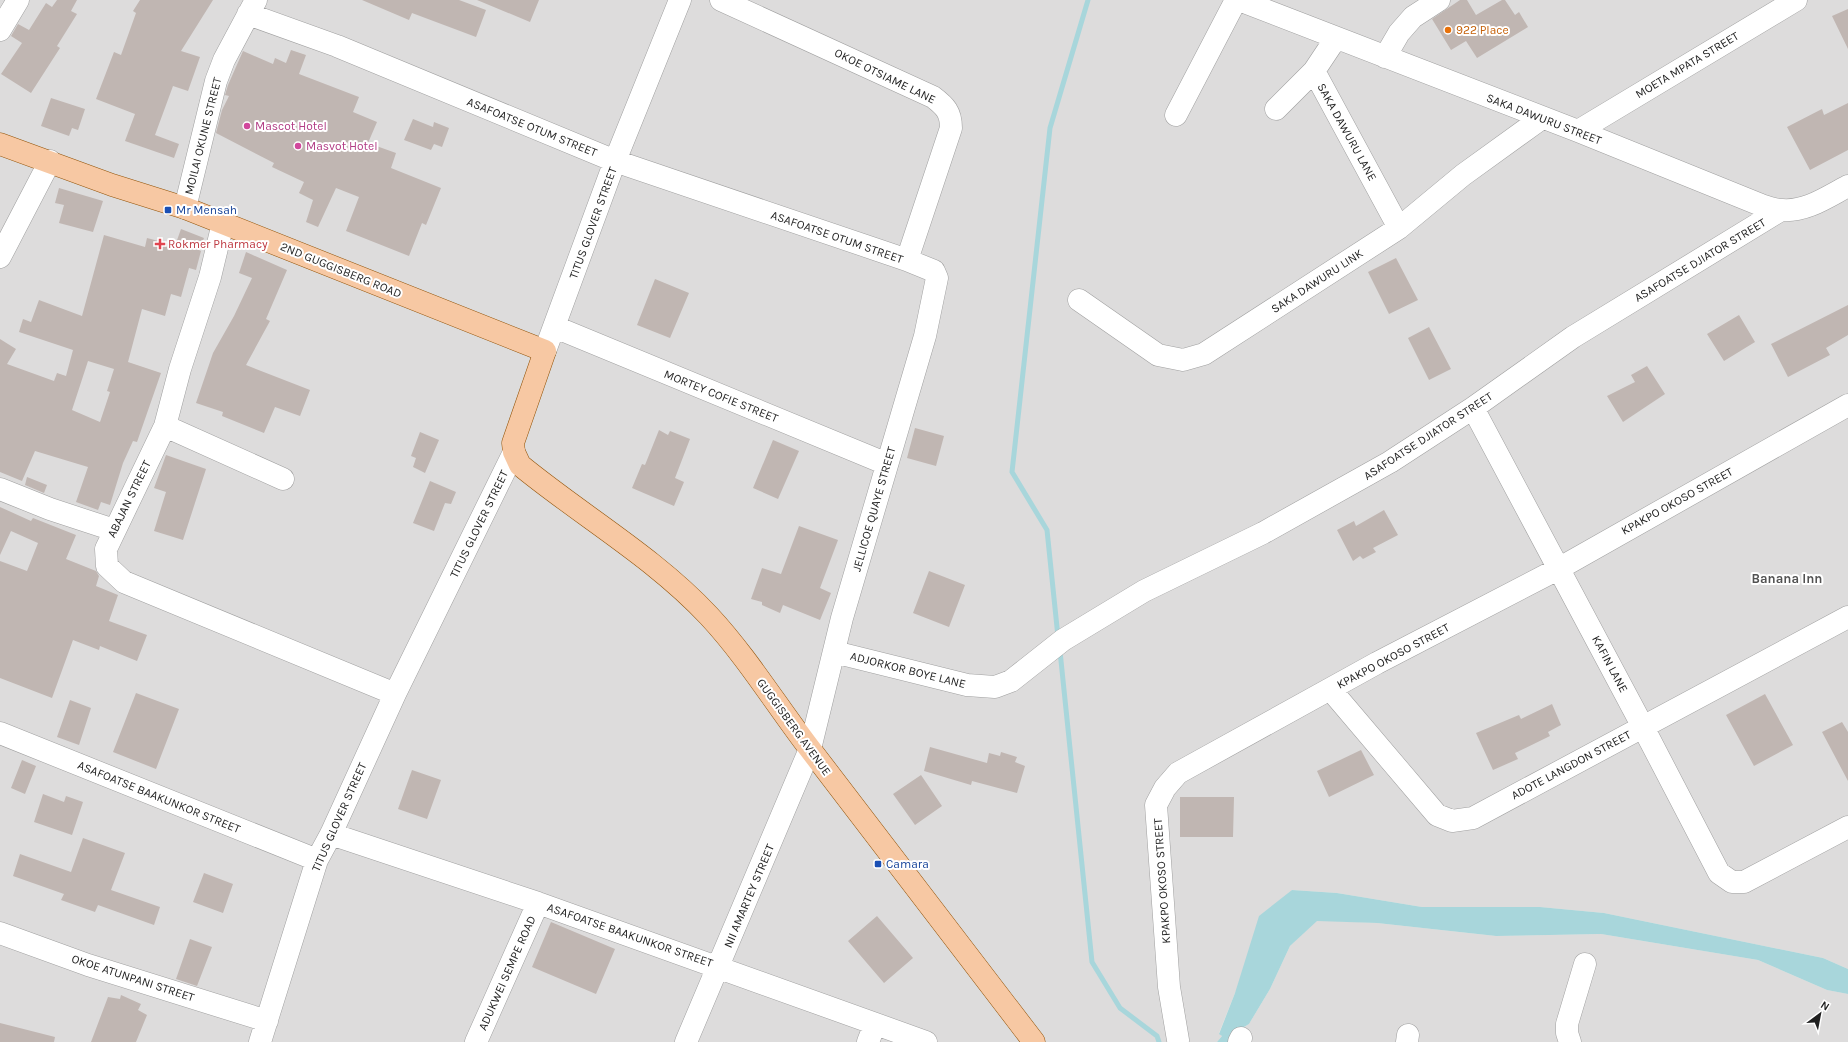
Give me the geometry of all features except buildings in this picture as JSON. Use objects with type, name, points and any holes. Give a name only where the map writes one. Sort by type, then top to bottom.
[{"type":"main road","name":"2ND GUGGISBERG ROAD","points":[[0,144],[185,208],[545,351]]},
{"type":"main road","name":"TITUS GLOVER STREET","points":[[514,452],[512,443],[545,351]]},
{"type":"main road","name":"GUGGISBERG AVENUE","points":[[514,452],[520,464],[617,536],[690,597],[710,618],[752,670],[810,749],[1034,1042]]},
{"type":"street","points":[[0,30],[18,0]]},
{"type":"street","name":"TITUS GLOVER STREET","points":[[545,351],[615,161],[680,0]]},
{"type":"street","name":"OKOE OTSIAME LANE","points":[[721,0],[933,97],[943,105],[951,118],[951,128],[907,260]]},
{"type":"street","points":[[1176,115],[1236,0]]},
{"type":"street","name":"SAKA DAWURU STREET","points":[[1240,0],[1278,6],[1336,38],[1578,131],[1761,205],[1781,210],[1795,210],[1812,206],[1848,186]]},
{"type":"street","points":[[1385,57],[1400,33],[1414,17],[1439,0]]},
{"type":"street","name":"MOETA MPATA STREET","points":[[1578,131],[1796,0]]},
{"type":"street","name":"ASAFOATSE OTUM STREET","points":[[252,7],[337,46],[615,161],[907,260],[934,271]]},
{"type":"street","name":"MOILAI OKUNE STREET","points":[[185,208],[216,81],[224,60],[252,7]]},
{"type":"street","name":"SAKA DAWURU LANE","points":[[1336,38],[1314,71],[1399,228]]},
{"type":"street","points":[[1276,109],[1314,71]]},
{"type":"street","name":"SAKA DAWURU LINK","points":[[1079,300],[1158,355],[1183,360],[1204,354],[1399,228],[1463,176],[1542,118]]},
{"type":"street","points":[[0,257],[50,161]]},
{"type":"street","name":"ASAFOATSE DJIATOR STREET","points":[[1063,640],[1144,591],[1263,533],[1390,462],[1472,408],[1573,337],[1781,210]]},
{"type":"street","name":"ABAJAN STREET","points":[[223,223],[210,277],[180,369],[165,426],[106,549],[107,566],[124,582],[395,694]]},
{"type":"street","name":"JELLICOE QUAYE STREET","points":[[810,749],[842,618],[925,336],[937,278],[934,271]]},
{"type":"street","name":"MORTEY COFIE STREET","points":[[555,327],[887,464]]},
{"type":"street","name":"KPAKPO OKOSO STREET","points":[[1178,1040],[1169,987],[1156,805],[1164,788],[1178,773],[1330,689],[1558,569],[1848,405]]},
{"type":"street","name":"KAFIN LANE","points":[[1472,408],[1643,727],[1718,873],[1732,882],[1744,882],[1848,827]]},
{"type":"street","points":[[165,426],[283,479]]},
{"type":"street","name":"TITUS GLOVER STREET","points":[[260,1042],[318,860],[395,694],[514,452]]},
{"type":"street","points":[[0,489],[50,510],[114,530]]},
{"type":"street","name":"ADOTE LANGDON STREET","points":[[1330,689],[1437,815],[1452,821],[1473,818],[1848,617]]},
{"type":"street","name":"ADJORKOR BOYE LANE","points":[[834,652],[967,686],[995,687],[1011,681],[1063,640]]},
{"type":"street","name":"ASAFOATSE BAAKUNKOR STREET","points":[[0,733],[318,860]]},
{"type":"street","name":"NII AMARTEY STREET","points":[[686,1042],[810,749]]},
{"type":"street","name":"ASAFOATSE BAAKUNKOR STREET","points":[[331,834],[538,903],[719,967],[871,1033],[926,1042]]},
{"type":"street","name":"ADUKWEI SEMPE ROAD","points":[[476,1042],[538,903]]},
{"type":"street","name":"OKOE ATUNPANI STREET","points":[[0,932],[88,964],[267,1021]]},
{"type":"street","points":[[1570,1042],[1567,1032],[1567,1024],[1584,964]]},
{"type":"shaded area","points":[[0,0],[1848,0],[1848,969],[1823,958],[1604,913],[1540,907],[1422,907],[1337,893],[1292,890],[1235,993],[1219,1033],[1222,1036],[1217,1042],[0,1042]]},
{"type":"shaded area","points":[[1317,920],[1377,923],[1496,936],[1601,934],[1758,960],[1827,990],[1848,994],[1848,1042],[1228,1042],[1234,1033],[1249,1024],[1270,989],[1290,946]]},
{"type":"water","points":[[1292,890],[1337,893],[1422,907],[1540,907],[1604,913],[1823,958],[1848,969],[1848,994],[1827,990],[1758,960],[1601,934],[1496,936],[1377,923],[1317,921],[1290,946],[1270,989],[1249,1024],[1234,1033],[1228,1042],[1217,1042],[1222,1036],[1219,1034],[1235,993],[1259,916]]},
{"type":"waterway","points":[[1058,637],[1047,530],[1012,472],[1050,128],[1088,0]]},
{"type":"waterway","points":[[1060,651],[1092,962],[1120,1008],[1157,1036],[1159,1042]]},
{"type":"place","name":"922 Place","points":[[1448,30]]},
{"type":"place","name":"Mascot Hotel","points":[[247,126]]},
{"type":"place","name":"Masvot Hotel","points":[[298,146]]},
{"type":"place","name":"Mr Mensah","points":[[168,210]]},
{"type":"place","name":"Rokmer Pharmacy","points":[[160,244]]},
{"type":"place","name":"Camara","points":[[878,864]]},
{"type":"district","name":"Banana Inn","points":[[1787,578]]}]
